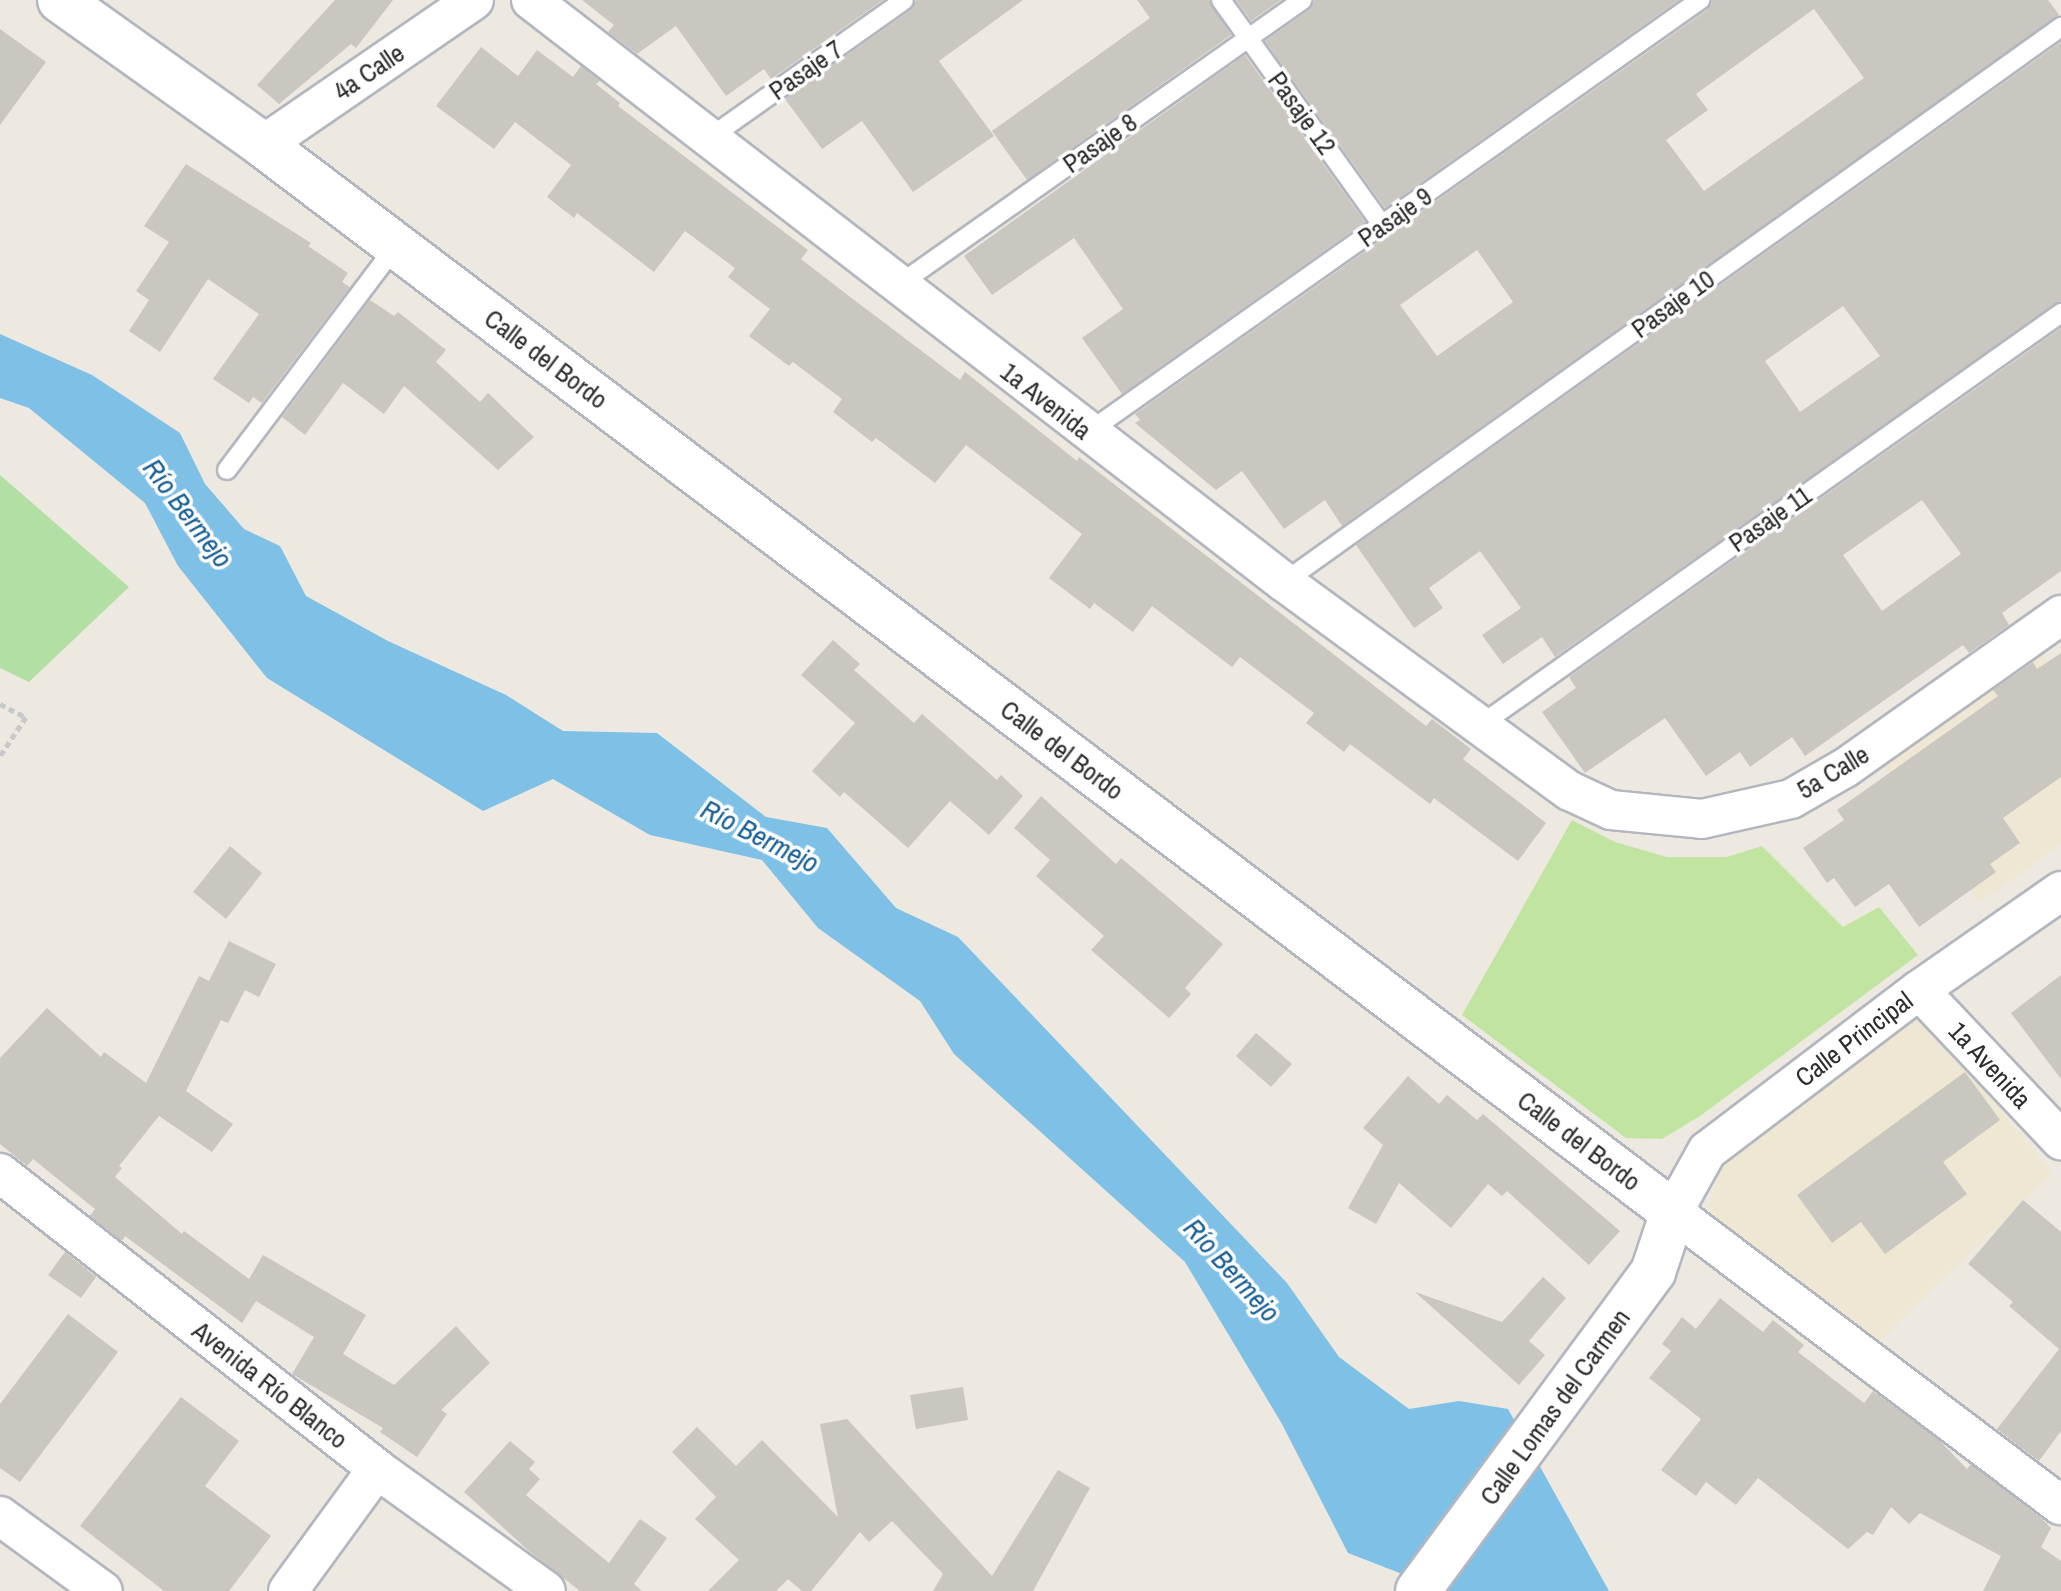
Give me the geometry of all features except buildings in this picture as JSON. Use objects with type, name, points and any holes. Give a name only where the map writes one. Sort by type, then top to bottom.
[{"type":"street","name":"Calle del Bordo","points":[[60,0],[263,145],[2061,1505]]},
{"type":"street","name":"4a Calle","points":[[263,145],[474,0]]},
{"type":"street","name":"1a Avenida","points":[[531,0],[1087,433],[1570,791]]},
{"type":"street","name":"5a Calle","points":[[1570,791],[1611,810],[1702,819],[1791,799],[1845,768],[2061,615]]},
{"type":"street","name":"Calle Principal","points":[[1673,1212],[1707,1151],[1919,990],[2061,891]]},
{"type":"street","name":"1a Avenida","points":[[1919,990],[2061,1140]]},
{"type":"street","name":"Avenida Río Blanco","points":[[0,1173],[377,1469],[546,1591]]},
{"type":"street","name":"Calle Lomas del Carmen","points":[[1418,1591],[1653,1272],[1673,1212]]},
{"type":"street","points":[[288,1591],[377,1469]]},
{"type":"street","points":[[0,1516],[103,1591]]},
{"type":"lane","name":"Pasaje 7","points":[[708,139],[904,0]]},
{"type":"lane","name":"Pasaje 12","points":[[1221,0],[1383,226]]},
{"type":"lane","name":"Pasaje 8","points":[[897,286],[1302,0]]},
{"type":"lane","name":"Pasaje 9","points":[[1087,433],[1700,0]]},
{"type":"lane","name":"Pasaje 10","points":[[1284,582],[2061,27]]},
{"type":"lane","points":[[227,470],[396,246]]},
{"type":"lane","name":"Pasaje 11","points":[[1479,726],[2061,313]]},
{"type":"path","points":[[0,704],[26,717],[0,756]]},
{"type":"shaded area","points":[[2042,655],[2061,681],[2061,844],[1979,903],[1883,768]]},
{"type":"shaded area","points":[[1921,1012],[2052,1173],[1874,1347],[1705,1217],[1723,1164]]},
{"type":"green space","points":[[0,475],[129,587],[29,682],[0,668]]},
{"type":"green space","points":[[1572,820],[1615,842],[1667,857],[1727,857],[1762,846],[1843,927],[1879,907],[1918,955],[1700,1116],[1662,1139],[1626,1138],[1462,1015]]},
{"type":"water","name":"Río Bermejo","points":[[0,334],[92,375],[180,433],[205,484],[244,529],[280,546],[306,596],[388,641],[506,695],[563,731],[657,733],[766,817],[827,828],[896,908],[958,937],[1287,1283],[1339,1357],[1409,1409],[1459,1401],[1508,1409],[1609,1591],[1446,1591],[1348,1553],[1282,1424],[1185,1262],[954,1054],[920,1001],[818,928],[762,860],[650,835],[553,779],[483,811],[267,678],[178,566],[145,503],[29,408],[0,398]]}]
